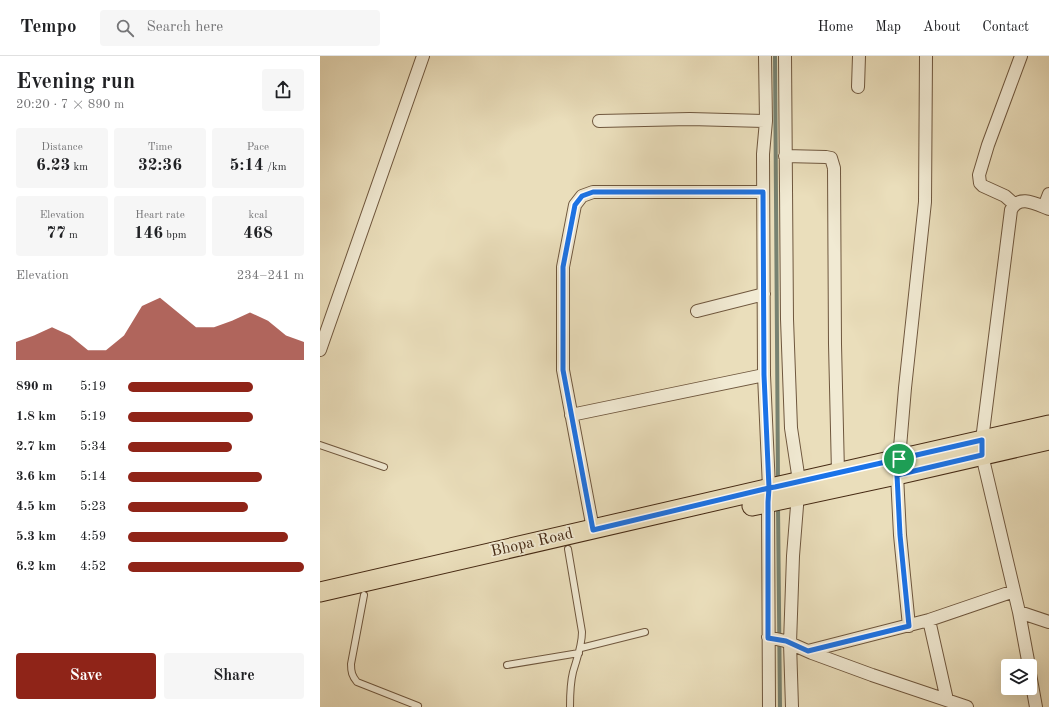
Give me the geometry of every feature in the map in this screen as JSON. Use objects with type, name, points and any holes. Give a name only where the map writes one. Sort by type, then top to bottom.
[{"type":"main road","name":"Bhopa Road","points":[[982,448],[1049,425]]},
{"type":"main road","name":"Bhopa Road","points":[[320,592],[593,530],[796,489],[982,448],[1049,440]]},
{"type":"main road","name":"Bhopa Road","points":[[796,489],[838,473],[898,467]]},
{"type":"main road","name":"Bhopa Road","points":[[320,606],[568,549],[771,494]]},
{"type":"street","points":[[320,350],[423,56]]},
{"type":"street","points":[[765,56],[766,121],[763,154],[764,375],[771,494],[769,707]]},
{"type":"street","points":[[785,56],[787,319],[791,428],[796,489],[788,642],[792,707]]},
{"type":"street","points":[[858,87],[859,56]]},
{"type":"street","points":[[909,626],[900,535],[898,467],[905,388],[926,202],[926,56]]},
{"type":"street","points":[[1014,204],[1005,196],[983,186],[980,183],[979,175],[988,145],[1021,56]]},
{"type":"street","points":[[599,121],[690,118],[766,121]]},
{"type":"street","points":[[786,156],[831,158],[834,168],[835,344],[838,473]]},
{"type":"street","points":[[593,530],[563,370],[563,267],[575,205],[582,196],[593,192],[763,192]]},
{"type":"street","points":[[1028,659],[1019,612],[982,448],[1011,210],[1014,204],[1026,201],[1047,208],[1049,194]]},
{"type":"street","points":[[697,311],[764,294]]},
{"type":"street","points":[[571,415],[764,375]]},
{"type":"street","points":[[808,651],[909,626],[1014,591]]},
{"type":"street","points":[[1019,612],[1049,622]]},
{"type":"street","points":[[929,620],[951,703]]},
{"type":"street","points":[[770,638],[788,642],[872,675],[951,703],[967,707]]},
{"type":"street","points":[[1034,695],[1036,707]]},
{"type":"lane","points":[[320,445],[384,467]]},
{"type":"lane","points":[[568,549],[582,632],[582,643],[573,672],[570,707]]},
{"type":"lane","points":[[364,595],[351,664],[353,677],[357,682],[418,706]]},
{"type":"lane","points":[[507,665],[580,650],[645,632]]},
{"type":"waterway","points":[[775,56],[778,482]]},
{"type":"waterway","points":[[778,506],[780,707]]},
{"type":"route","points":[[899,459],[769,488],[593,530],[563,370],[563,267],[575,205],[582,196],[593,192],[763,192],[764,375],[769,488],[768,638],[786,641],[808,651],[909,626],[900,535],[897,475],[982,455],[982,440],[899,459]]}]
